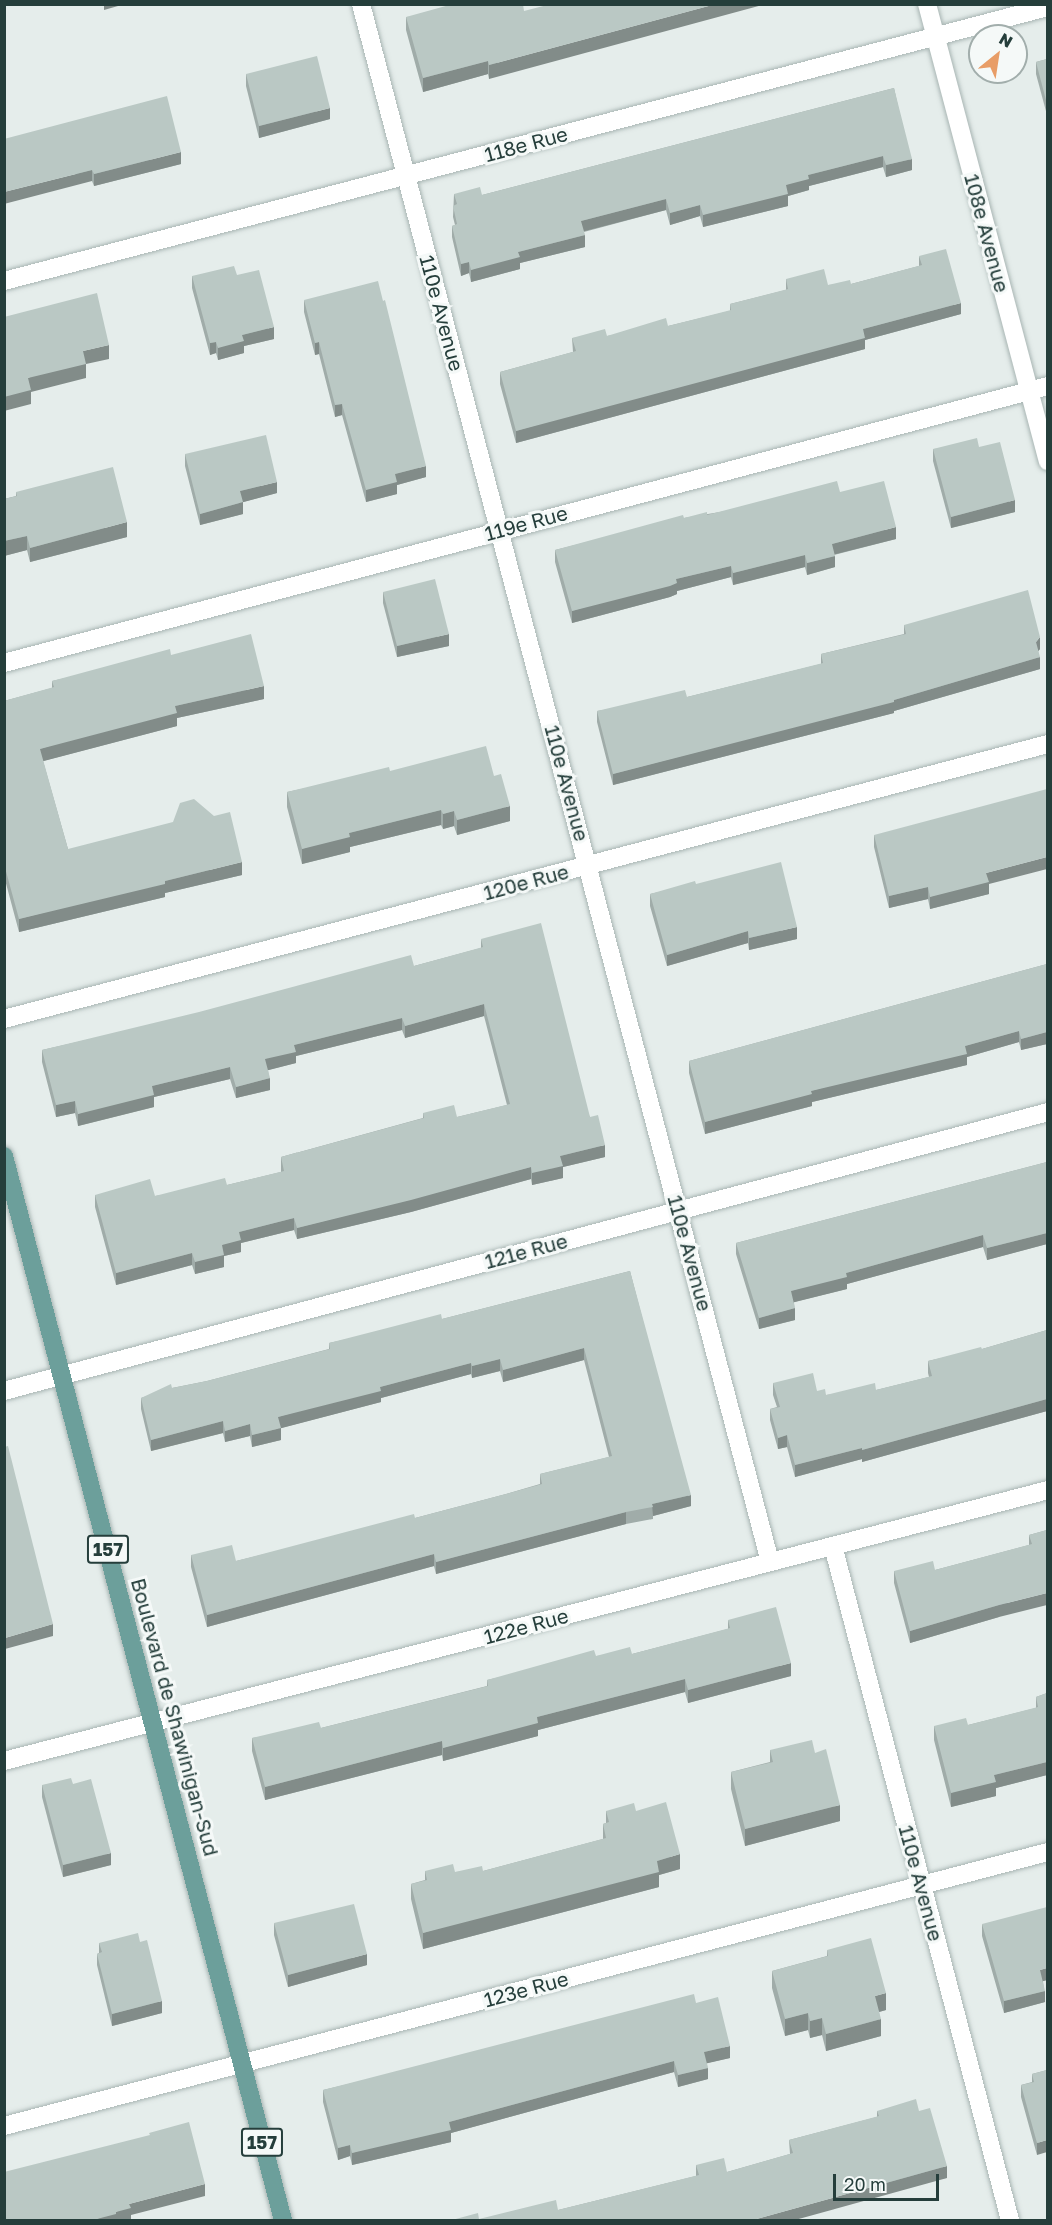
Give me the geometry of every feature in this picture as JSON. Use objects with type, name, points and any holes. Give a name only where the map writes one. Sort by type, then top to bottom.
[{"type":"main road","name":"Boulevard de Shawinigan-Sud","points":[[4,1156],[283,2220]]},
{"type":"street","name":"110e Avenue","points":[[361,4],[498,531],[589,865],[770,1562]]},
{"type":"street","name":"108e Avenue","points":[[927,4],[1047,461]]},
{"type":"street","name":"118e Rue","points":[[4,281],[1047,7]]},
{"type":"street","name":"119e Rue","points":[[4,663],[1047,386]]},
{"type":"street","name":"120e Rue","points":[[4,1019],[1047,744]]},
{"type":"street","name":"121e Rue","points":[[4,1391],[1047,1112]]},
{"type":"street","name":"122e Rue","points":[[4,1761],[1047,1490]]},
{"type":"street","name":"110e Avenue","points":[[833,1546],[1010,2220]]},
{"type":"street","name":"123e Rue","points":[[4,2126],[1047,1852]]},
{"type":"building","points":[[453,4],[523,4],[524,11],[551,4],[716,4],[489,65],[488,61],[423,78],[406,17]]},
{"type":"building","points":[[317,56],[330,108],[259,126],[246,74]]},
{"type":"building","points":[[1047,59],[1047,104],[1036,62]]},
{"type":"building","points":[[894,88],[912,159],[886,165],[883,156],[808,175],[809,179],[786,185],[788,194],[703,215],[700,205],[670,213],[666,199],[581,221],[585,235],[518,252],[520,257],[471,270],[469,262],[461,264],[452,226],[457,224],[453,206],[457,204],[454,194],[480,187],[482,195]]},
{"type":"building","points":[[167,96],[181,152],[94,174],[92,170],[4,192],[4,139]]},
{"type":"building","points":[[946,249],[961,303],[863,329],[865,338],[516,431],[500,372],[576,351],[572,338],[605,329],[607,336],[666,318],[668,326],[731,310],[730,304],[788,289],[786,279],[824,269],[828,285],[850,280],[851,284],[922,265],[919,256]]},
{"type":"building","points":[[234,266],[237,275],[259,270],[274,327],[242,335],[244,341],[218,348],[216,342],[210,343],[192,276]]},
{"type":"building","points":[[378,281],[383,301],[385,300],[426,466],[395,474],[397,482],[366,490],[342,404],[335,405],[319,342],[315,343],[304,300]]},
{"type":"building","points":[[97,293],[109,345],[83,351],[86,364],[28,378],[31,390],[4,397],[4,317]]},
{"type":"building","points":[[266,435],[277,482],[240,491],[243,502],[200,514],[185,454]]},
{"type":"building","points":[[977,438],[979,447],[1000,442],[1015,500],[951,517],[933,449]]},
{"type":"building","points":[[113,467],[127,522],[30,548],[27,536],[4,541],[4,499],[17,496],[16,492]]},
{"type":"building","points":[[837,481],[840,492],[884,481],[896,527],[832,544],[835,556],[807,563],[805,555],[733,573],[731,566],[676,579],[677,583],[670,586],[572,611],[555,550],[683,515],[684,518],[707,512],[707,515]]},
{"type":"building","points":[[435,579],[449,634],[397,646],[383,592]]},
{"type":"building","points":[[1028,590],[1040,637],[1036,642],[1040,657],[894,700],[894,702],[613,774],[597,711],[685,690],[687,697],[823,663],[821,654],[906,634],[904,625]]},
{"type":"building","points":[[251,634],[264,686],[175,706],[177,713],[40,749],[68,849],[173,822],[180,803],[194,799],[214,816],[230,812],[242,862],[165,881],[165,884],[19,919],[4,864],[4,701],[54,687],[52,681],[170,649],[171,655]]},
{"type":"building","points":[[486,746],[494,776],[501,774],[510,806],[457,820],[454,811],[443,814],[441,810],[349,833],[350,837],[302,849],[287,792],[389,767],[390,771]]},
{"type":"building","points":[[1047,789],[1047,857],[986,873],[989,882],[930,897],[928,887],[889,896],[874,835]]},
{"type":"building","points":[[781,862],[797,927],[749,938],[748,931],[667,955],[650,894],[695,881],[696,884]]},
{"type":"building","points":[[541,923],[590,1117],[598,1115],[605,1145],[560,1156],[563,1166],[532,1173],[531,1167],[297,1228],[294,1218],[239,1232],[241,1240],[222,1245],[224,1255],[195,1262],[192,1253],[116,1273],[95,1195],[150,1179],[155,1196],[225,1178],[227,1185],[284,1171],[281,1157],[424,1118],[423,1113],[454,1105],[457,1117],[510,1104],[484,1004],[405,1026],[402,1018],[294,1045],[296,1052],[265,1059],[270,1078],[236,1087],[230,1067],[152,1086],[154,1095],[78,1114],[75,1101],[56,1105],[42,1050],[199,1012],[411,955],[414,966],[483,947],[481,939]]},
{"type":"building","points":[[1047,964],[1047,1032],[1021,1039],[1019,1031],[965,1046],[967,1054],[811,1091],[812,1094],[705,1122],[689,1061]]},
{"type":"building","points":[[1047,1162],[1047,1233],[987,1248],[983,1235],[846,1273],[847,1277],[791,1291],[795,1308],[759,1318],[736,1243]]},
{"type":"building","points":[[630,1271],[691,1495],[652,1504],[653,1507],[436,1562],[434,1554],[207,1615],[191,1555],[232,1545],[236,1561],[414,1514],[415,1518],[542,1484],[540,1474],[612,1456],[584,1348],[503,1370],[500,1359],[472,1366],[471,1363],[380,1387],[381,1391],[278,1417],[281,1428],[252,1435],[250,1424],[225,1431],[223,1421],[151,1440],[141,1398],[171,1384],[172,1388],[207,1381],[330,1349],[329,1343],[441,1314],[442,1319]]},
{"type":"building","points":[[1047,1330],[1047,1399],[862,1450],[862,1448],[795,1465],[787,1435],[778,1438],[770,1409],[780,1407],[773,1383],[813,1373],[817,1391],[825,1389],[826,1395],[875,1383],[876,1390],[932,1376],[928,1361],[981,1347],[982,1349]]},
{"type":"building","points":[[8,1446],[53,1624],[5,1638],[4,1447]]},
{"type":"building","points":[[1047,1530],[1047,1593],[910,1631],[894,1571],[933,1561],[935,1570],[1032,1544],[1029,1535]]},
{"type":"building","points":[[776,1607],[791,1663],[688,1690],[685,1679],[537,1717],[538,1723],[443,1748],[442,1741],[265,1787],[252,1738],[319,1722],[321,1728],[488,1686],[487,1680],[594,1650],[596,1656],[630,1647],[632,1654],[730,1628],[728,1620]]},
{"type":"building","points":[[1047,1693],[1047,1762],[994,1775],[996,1782],[951,1793],[934,1726],[966,1718],[968,1725],[1038,1707],[1036,1697]]},
{"type":"building","points":[[812,1740],[815,1753],[826,1749],[840,1805],[745,1829],[731,1772],[773,1762],[770,1750]]},
{"type":"building","points":[[71,1778],[73,1784],[91,1779],[111,1853],[63,1865],[42,1785]]},
{"type":"building","points":[[666,1802],[680,1854],[657,1861],[659,1872],[423,1933],[411,1884],[427,1880],[425,1871],[453,1864],[455,1872],[482,1866],[483,1871],[606,1838],[603,1824],[609,1822],[606,1811],[634,1803],[636,1811]]},
{"type":"building","points":[[354,1904],[367,1954],[288,1975],[274,1923]]},
{"type":"building","points":[[1047,1907],[1047,1968],[1040,1970],[1045,1991],[1004,2001],[982,1924]]},
{"type":"building","points":[[138,1933],[140,1942],[147,1940],[162,2001],[112,2014],[97,1954],[102,1952],[99,1943]]},
{"type":"building","points":[[871,1938],[886,1993],[875,1996],[881,2019],[826,2034],[822,2018],[810,2021],[808,2013],[785,2019],[772,1971],[828,1956],[827,1950]]},
{"type":"building","points":[[694,1994],[696,2003],[718,1997],[730,2046],[704,2052],[708,2068],[678,2075],[674,2061],[449,2122],[451,2130],[352,2153],[350,2145],[338,2148],[323,2090]]},
{"type":"building","points":[[1047,2070],[1047,2140],[1037,2143],[1021,2085],[1034,2082],[1032,2074]]},
{"type":"building","points":[[916,2099],[919,2111],[930,2108],[947,2166],[753,2220],[452,2220],[478,2213],[479,2219],[556,2200],[558,2210],[699,2175],[696,2165],[724,2158],[727,2172],[793,2153],[789,2140],[879,2116],[877,2111]]},
{"type":"building","points":[[189,2122],[205,2184],[129,2204],[131,2208],[93,2220],[4,2220],[4,2172],[150,2135],[149,2133]]}]
